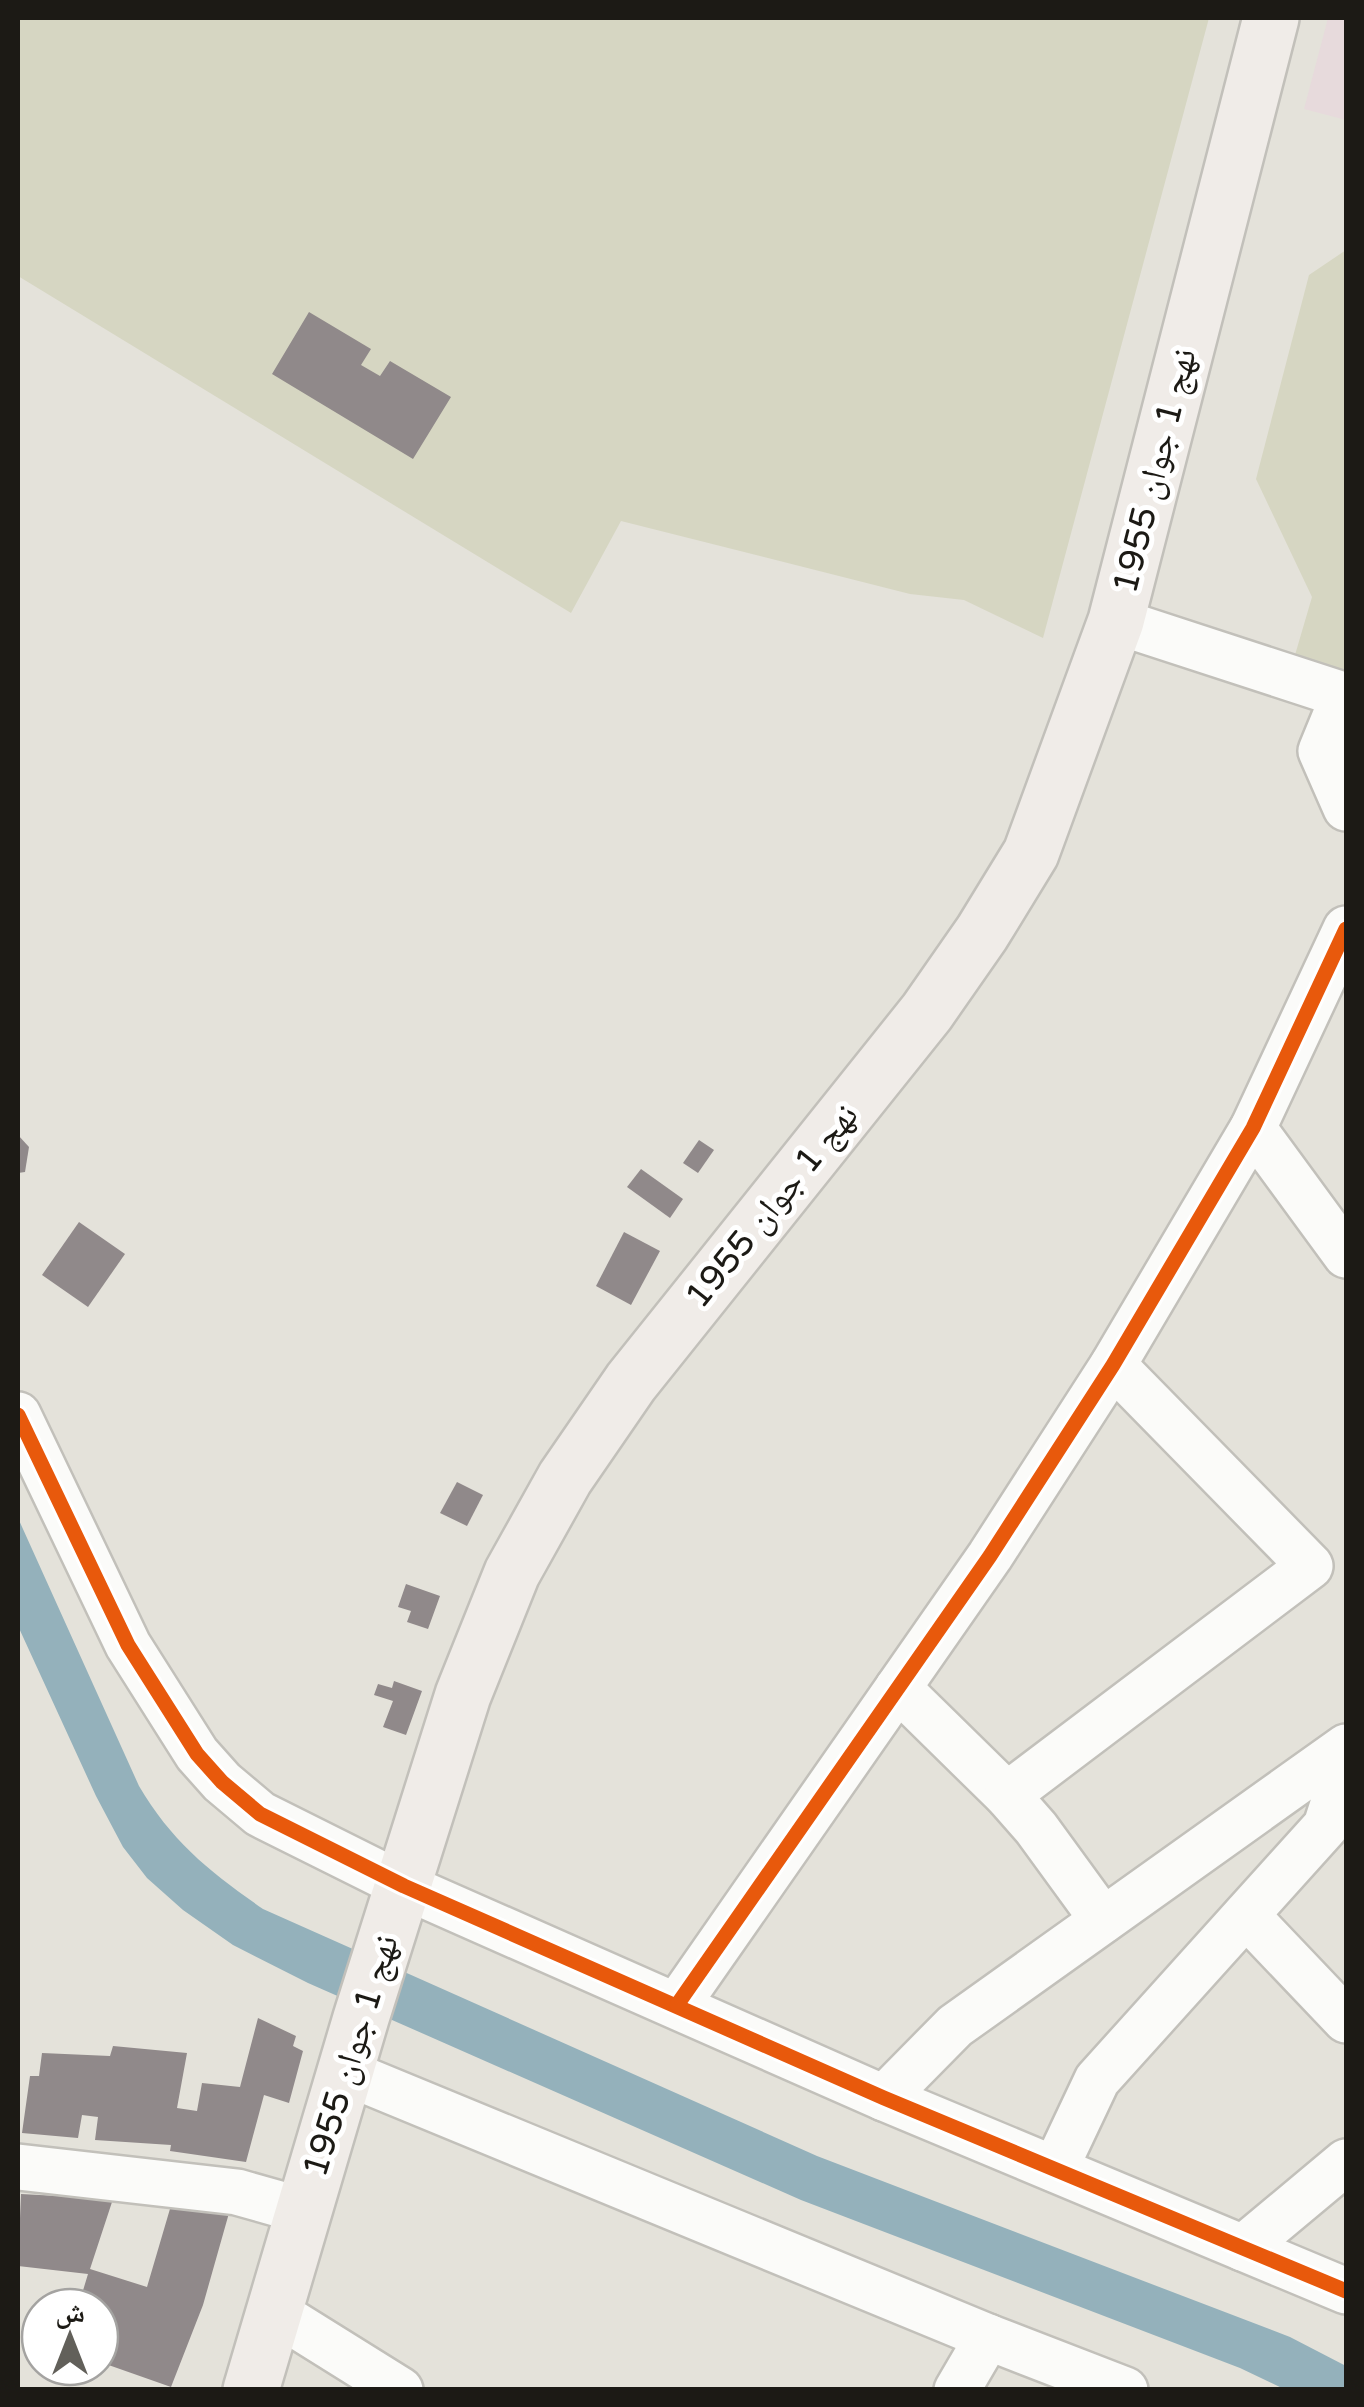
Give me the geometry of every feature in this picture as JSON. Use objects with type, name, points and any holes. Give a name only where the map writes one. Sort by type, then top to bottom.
[{"type":"main road","name":"نهج 1 جوان 1955","points":[[251,2390],[361,2018],[463,1696],[512,1574],[565,1478],[631,1382],[928,1012],[1031,853],[1116,621],[1271,18]]},
{"type":"street","points":[[1116,621],[1345,696],[1321,751],[1346,808]]},
{"type":"street","points":[[678,2005],[990,1556],[1113,1365],[1254,1128],[1346,929]]},
{"type":"street","points":[[1254,1128],[1346,1255]]},
{"type":"street","points":[[1007,1794],[1310,1566],[1113,1365]]},
{"type":"street","points":[[18,1416],[128,1645],[197,1754],[222,1782],[260,1814],[404,1886],[884,2098],[1346,2291]]},
{"type":"street","points":[[898,1688],[1007,1794],[1104,1920]]},
{"type":"street","points":[[884,2098],[955,2026],[1346,1747]]},
{"type":"street","points":[[1055,2170],[1097,2080],[1326,1826],[1346,1764]]},
{"type":"street","points":[[1246,1915],[1346,2020]]},
{"type":"street","points":[[345,2072],[1125,2390]]},
{"type":"street","points":[[1242,2248],[1346,2162]]},
{"type":"street","points":[[18,2167],[238,2192],[304,2211]]},
{"type":"street","points":[[275,2312],[400,2390]]},
{"type":"street","points":[[956,2390],[988,2336]]},
{"type":"shaded area","points":[[1328,18],[1346,18],[1346,120],[1304,109]]},
{"type":"green space","points":[[18,18],[1209,18],[1043,638],[964,600],[910,594],[621,521],[571,613],[18,276]]},
{"type":"green space","points":[[1346,250],[1346,672],[1295,655],[1312,597],[1256,479],[1309,275]]},
{"type":"water","points":[[18,1518],[139,1786],[165,1824],[194,1855],[263,1909],[817,2156],[1290,2337],[1346,2366],[1346,2389],[1284,2389],[1240,2368],[801,2200],[308,1983],[233,1945],[183,1910],[147,1878],[123,1847],[96,1796],[18,1626]]},
{"type":"building","points":[[309,312],[371,349],[361,365],[380,376],[390,361],[451,397],[413,459],[272,374]]},
{"type":"building","points":[[18,1135],[29,1147],[25,1172],[18,1173]]},
{"type":"building","points":[[699,1140],[714,1150],[698,1173],[683,1163]]},
{"type":"building","points":[[641,1169],[683,1199],[670,1218],[627,1187]]},
{"type":"building","points":[[79,1222],[125,1254],[88,1307],[42,1275]]},
{"type":"building","points":[[624,1232],[660,1251],[631,1305],[596,1286]]},
{"type":"building","points":[[457,1482],[483,1495],[467,1526],[440,1513]]},
{"type":"building","points":[[406,1584],[440,1596],[428,1629],[407,1622],[411,1611],[398,1607]]},
{"type":"building","points":[[394,1681],[422,1691],[406,1735],[383,1727],[393,1701],[374,1695],[378,1684],[392,1688]]},
{"type":"building","points":[[258,2018],[296,2036],[293,2046],[303,2051],[289,2103],[264,2095],[246,2162],[170,2151],[171,2145],[95,2140],[98,2117],[82,2115],[78,2138],[22,2133],[30,2076],[39,2076],[42,2053],[110,2056],[113,2046],[187,2053],[177,2108],[197,2111],[202,2083],[240,2087]]},
{"type":"building","points":[[21,2194],[113,2199],[90,2269],[147,2287],[172,2202],[231,2206],[203,2305],[171,2387],[120,2369],[120,2287],[84,2287],[88,2274],[18,2266]]},
{"type":"cycle path","points":[[677,2005],[990,1556],[1113,1365],[1253,1128],[1346,929]]},
{"type":"cycle path","points":[[18,1415],[128,1645],[197,1754],[222,1782],[260,1814],[404,1886],[884,2098],[1346,2291]]}]
